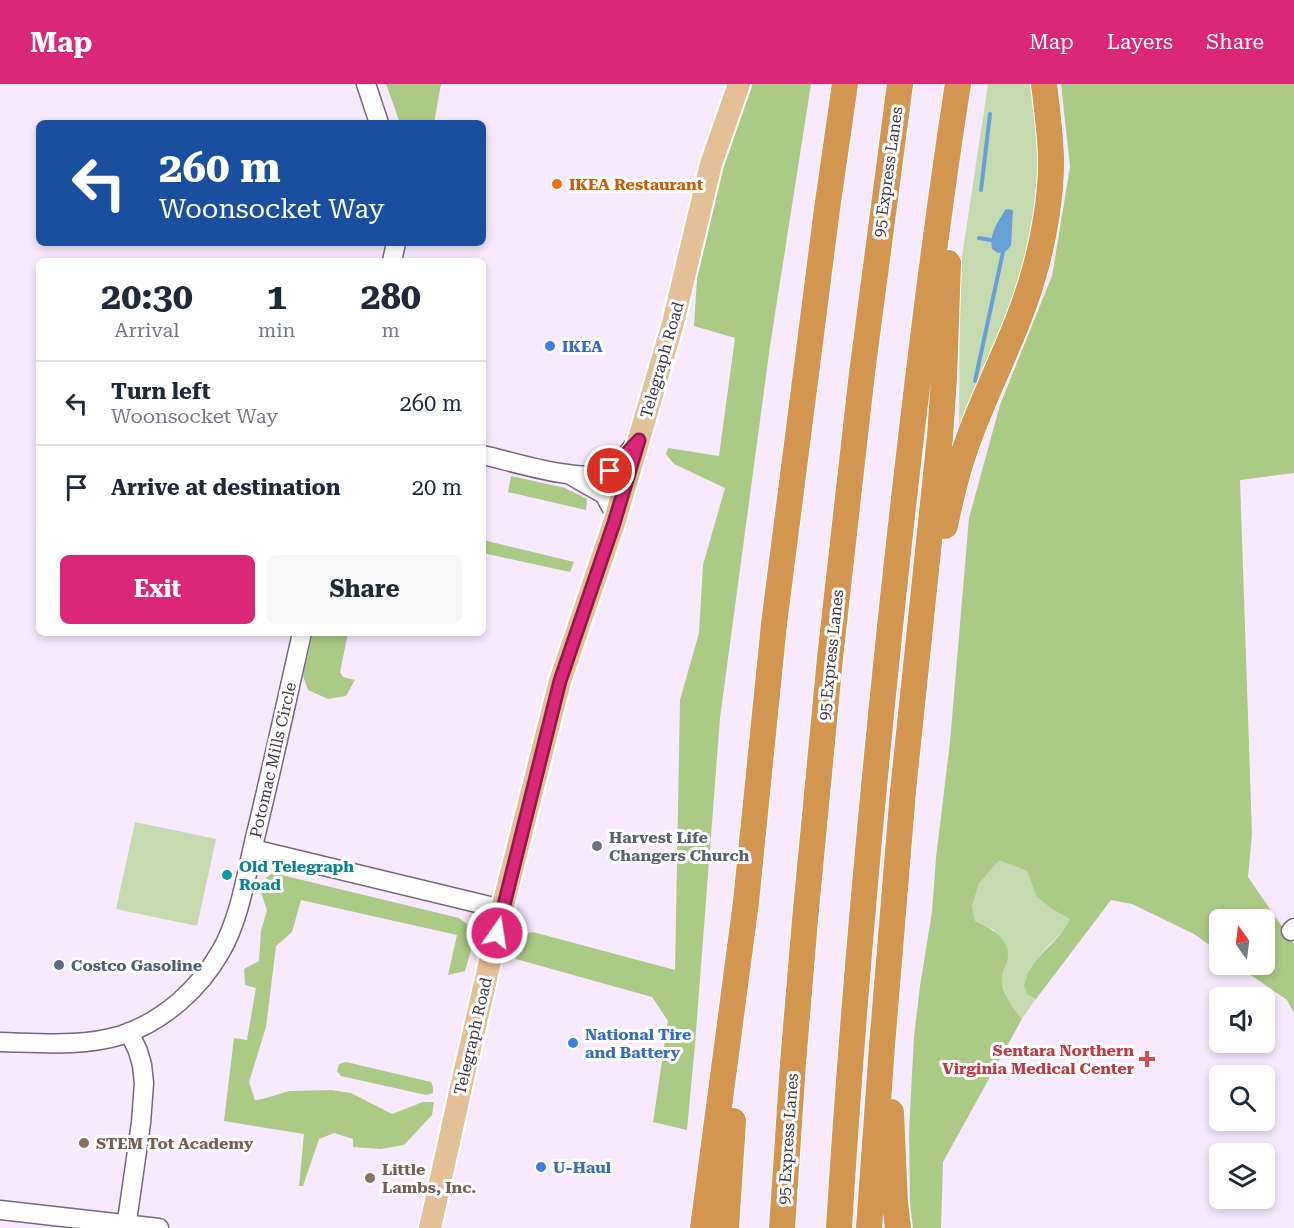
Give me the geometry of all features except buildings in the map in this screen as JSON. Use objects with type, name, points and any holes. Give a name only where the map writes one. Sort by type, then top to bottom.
[{"type":"highway","points":[[704,1228],[746,902],[774,624],[825,220],[845,84]]},
{"type":"highway","name":"95 Express Lanes","points":[[782,1228],[805,920],[830,658],[862,373],[900,84]]},
{"type":"highway","points":[[839,1228],[861,922],[880,715],[919,369],[958,84]]},
{"type":"highway","points":[[918,653],[958,469],[969,437],[1022,311],[1034,273],[1048,196],[1051,158],[1044,84]]},
{"type":"highway","points":[[869,1228],[903,791],[940,436],[952,119]]},
{"type":"highway","points":[[726,1228],[746,902]]},
{"type":"highway","points":[[893,914],[891,1112],[898,1228]]},
{"type":"main road","name":"Telegraph Road","points":[[430,1228],[502,909],[560,681],[616,516],[639,440],[673,323],[711,164],[739,84]]},
{"type":"street","points":[[366,84],[378,120]]},
{"type":"street","points":[[572,476],[610,471],[639,440]]},
{"type":"street","points":[[486,456],[572,476],[604,494],[616,516]]},
{"type":"street","name":"Potomac Mills Circle","points":[[0,1042],[74,1044],[98,1041],[129,1032],[170,1009],[206,974],[228,939],[239,903],[301,636]]},
{"type":"street","points":[[253,849],[502,909]]},
{"type":"street","points":[[126,1226],[141,1123],[144,1083],[138,1051],[129,1032]]},
{"type":"street","points":[[0,1209],[126,1226],[159,1228]]},
{"type":"green space","points":[[386,84],[441,84],[435,120],[399,120]]},
{"type":"green space","points":[[748,84],[811,84],[770,346],[720,718],[687,1130],[653,1122],[668,1021],[652,997],[516,959],[519,935],[533,932],[675,970],[680,700],[699,633],[703,565],[725,488],[674,464],[666,454],[668,448],[719,456],[735,338],[694,326],[699,248],[719,161]]},
{"type":"green space","points":[[988,84],[1035,84],[1040,188],[1023,285],[959,441],[960,270]]},
{"type":"green space","points":[[1061,84],[1294,84],[1294,473],[1240,480],[1252,834],[1248,877],[1270,909],[1209,909],[1209,945],[1194,934],[1132,904],[1111,900],[1036,999],[1028,995],[1024,986],[1028,974],[1070,919],[1052,909],[1036,896],[1027,871],[999,860],[979,884],[972,906],[975,921],[1000,936],[1007,948],[1007,963],[1002,976],[1004,992],[1022,1019],[943,1162],[941,1228],[913,1228],[910,1203],[909,1131],[914,1036],[932,912],[950,742],[969,518],[1000,405],[1052,276],[1070,167]]},
{"type":"green space","points":[[511,476],[565,488],[587,499],[586,510],[508,492]]},
{"type":"green space","points":[[486,541],[574,562],[570,572],[486,554]]},
{"type":"green space","points":[[312,636],[347,636],[340,672],[343,677],[355,680],[346,696],[328,699],[308,690],[303,676]]},
{"type":"green space","points":[[135,822],[216,839],[197,926],[116,909]]},
{"type":"green space","points":[[999,859],[1027,871],[1036,896],[1052,909],[1070,919],[1066,928],[1046,948],[1030,969],[1028,995],[1036,999],[1022,1019],[1007,999],[1001,979],[1008,959],[994,930],[975,921],[972,906],[979,884]]},
{"type":"green space","points":[[273,873],[459,918],[471,927],[474,940],[465,971],[448,975],[457,935],[301,900],[292,932],[276,946],[266,1027],[249,1082],[255,1100],[289,1091],[331,1090],[351,1093],[392,1114],[423,1102],[434,1102],[432,1115],[404,1145],[381,1149],[353,1147],[353,1139],[334,1133],[319,1139],[303,1186],[299,1186],[304,1134],[224,1121],[234,1038],[247,1040],[256,988],[245,985],[244,969],[259,961],[261,931],[267,910],[261,893],[266,878]]},
{"type":"green space","points":[[1275,916],[1294,944],[1294,1013],[1287,1000],[1275,992],[1275,987],[1268,987],[1251,975],[1275,975]]},
{"type":"green space","points":[[346,1062],[431,1082],[433,1093],[426,1095],[341,1076],[337,1071],[339,1064]]},
{"type":"water","points":[[1006,209],[1013,210],[1011,246],[1006,251],[998,253],[992,249],[991,243],[997,223]]},
{"type":"waterway","points":[[981,190],[990,114]]},
{"type":"waterway","points":[[979,238],[991,240]]},
{"type":"waterway","points":[[975,381],[1003,252]]},
{"type":"place","name":"IKEA Restaurant","points":[[557,184]]},
{"type":"place","name":"IKEA","points":[[550,346]]},
{"type":"place","name":"Harvest Life Changers Church","points":[[597,846]]},
{"type":"place","name":"Old Telegraph Road","points":[[227,875]]},
{"type":"place","name":"Costco Gasoline","points":[[59,965]]},
{"type":"place","name":"National Tire and Battery","points":[[573,1043]]},
{"type":"place","name":"Sentara Northern Virginia Medical Center","points":[[1147,1059]]},
{"type":"place","name":"STEM Tot Academy","points":[[84,1143]]},
{"type":"place","name":"U-Haul","points":[[541,1167]]},
{"type":"place","name":"Little Lambs, Inc.","points":[[370,1178]]},
{"type":"route","points":[[497,933],[560,681],[614,523],[639,440],[610,471]]}]
